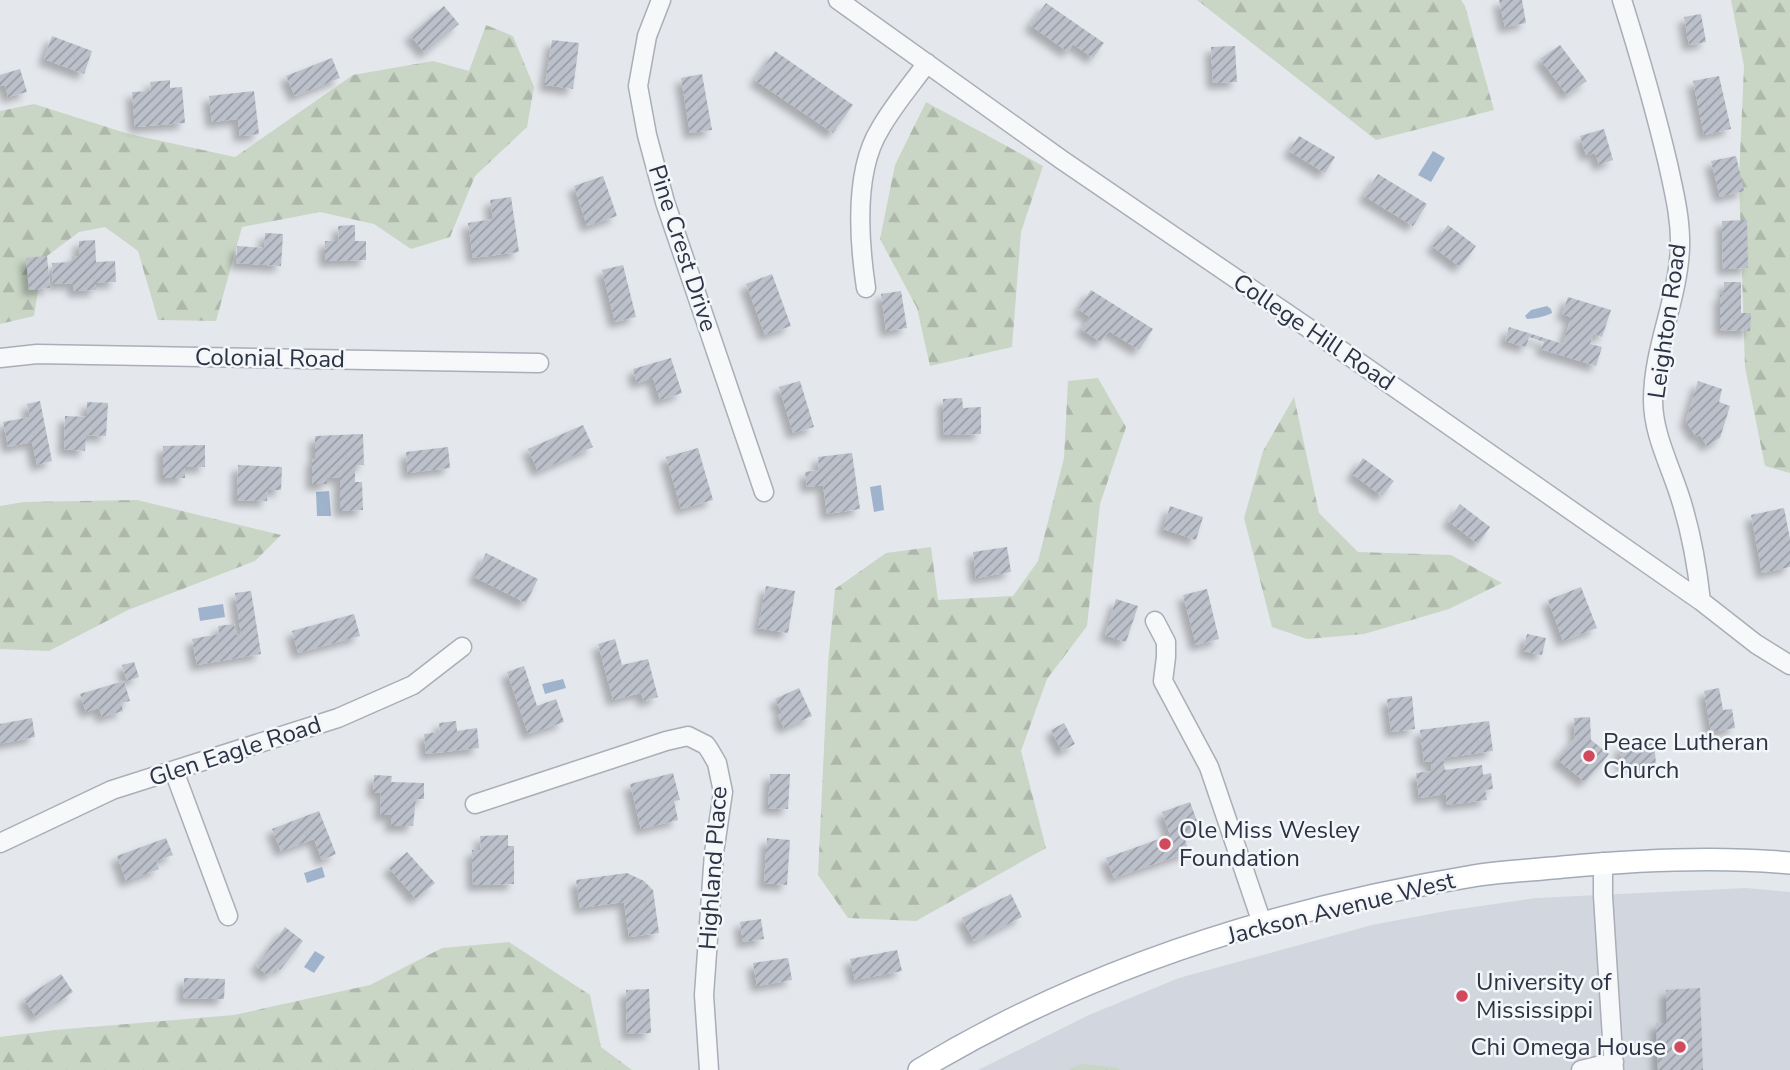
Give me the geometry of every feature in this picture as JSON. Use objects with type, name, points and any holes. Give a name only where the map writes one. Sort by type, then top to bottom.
[{"type":"main road","name":"Jackson Avenue West","points":[[919,1070],[953,1049],[1066,994],[1154,958],[1262,923],[1364,897],[1481,875],[1604,862],[1690,860],[1790,863]]},
{"type":"street","name":"Pine Crest Drive","points":[[661,0],[647,36],[638,86],[647,135],[665,202],[764,492]]},
{"type":"street","name":"College Hill Road","points":[[838,0],[1062,160],[1317,333],[1701,601],[1756,644],[1790,665]]},
{"type":"street","name":"Leighton Road","points":[[1622,0],[1649,87],[1679,216],[1679,258],[1673,295],[1657,355],[1653,401],[1657,432],[1695,546],[1701,601]]},
{"type":"street","points":[[866,288],[861,254],[861,212],[867,160],[879,130],[927,63]]},
{"type":"street","name":"Colonial Road","points":[[0,358],[37,354],[539,363]]},
{"type":"street","points":[[1155,621],[1166,642],[1167,657],[1163,681],[1209,767],[1262,923]]},
{"type":"street","name":"Glen Eagle Road","points":[[0,843],[112,790],[338,718],[413,685],[462,647]]},
{"type":"street","name":"Highland Place","points":[[475,804],[666,741],[688,736],[706,745],[717,763],[723,792],[714,853],[704,995],[709,1070]]},
{"type":"street","points":[[174,771],[228,916]]},
{"type":"street","points":[[1581,1070],[1614,1066],[1603,895],[1604,862]]},
{"type":"shaded area","name":"University of Mississippi","points":[[1746,888],[1790,892],[1790,1070],[978,1070],[1089,1015],[1179,978],[1372,925],[1536,898]]},
{"type":"green space","points":[[1197,0],[1461,0],[1465,6],[1494,110],[1376,140]]},
{"type":"green space","points":[[1731,0],[1790,0],[1790,473],[1765,466],[1745,367],[1739,178],[1744,66]]},
{"type":"green space","points":[[486,25],[513,36],[534,87],[527,127],[475,176],[450,237],[411,249],[374,224],[320,212],[242,227],[216,321],[158,320],[138,251],[105,227],[79,232],[43,259],[34,316],[0,324],[0,111],[34,104],[129,134],[235,157],[353,75],[433,61],[469,71]]},
{"type":"green space","points":[[926,102],[1043,166],[1021,232],[1012,347],[930,366],[917,308],[880,239],[895,165]]},
{"type":"green space","points":[[1098,378],[1126,427],[1100,504],[1087,626],[1047,679],[1021,751],[1046,848],[916,921],[848,918],[818,875],[828,664],[835,589],[886,553],[931,547],[938,600],[1013,596],[1038,561],[1064,458],[1068,381]]},
{"type":"green space","points":[[1294,397],[1319,513],[1358,552],[1451,555],[1502,583],[1449,609],[1364,634],[1307,639],[1272,627],[1244,518],[1263,451]]},
{"type":"green space","points":[[137,500],[281,535],[255,561],[128,610],[49,651],[0,649],[0,506],[24,502]]},
{"type":"green space","points":[[509,942],[590,995],[601,1047],[632,1070],[0,1070],[0,1037],[234,1015],[370,985],[442,948]]},
{"type":"green space","points":[[1081,1064],[1118,1068],[1120,1070],[1068,1070]]},
{"type":"water","points":[[1433,151],[1445,158],[1431,182],[1418,175]]},
{"type":"water","points":[[1547,306],[1552,313],[1530,319],[1525,316],[1531,310]]},
{"type":"water","points":[[881,485],[884,510],[874,512],[870,487]]},
{"type":"water","points":[[329,491],[331,516],[317,516],[316,492]]},
{"type":"water","points":[[223,604],[225,617],[200,621],[198,608]]},
{"type":"water","points":[[563,679],[566,688],[545,694],[542,684]]},
{"type":"water","points":[[322,867],[325,877],[307,883],[304,873]]},
{"type":"water","points":[[315,951],[325,957],[314,973],[304,967]]},
{"type":"building","points":[[1499,0],[1522,0],[1526,23],[1505,27]]},
{"type":"building","points":[[1046,3],[1104,43],[1093,58],[1073,44],[1068,52],[1030,25]]},
{"type":"building","points":[[444,6],[459,24],[425,53],[410,35]]},
{"type":"building","points":[[1701,14],[1706,42],[1689,45],[1684,17]]},
{"type":"building","points":[[52,36],[92,51],[84,74],[44,59]]},
{"type":"building","points":[[552,40],[579,43],[573,89],[545,85]]},
{"type":"building","points":[[1560,45],[1587,81],[1567,95],[1540,59]]},
{"type":"building","points":[[1235,46],[1237,82],[1213,83],[1211,47]]},
{"type":"building","points":[[775,51],[853,105],[833,133],[755,80]]},
{"type":"building","points":[[332,58],[340,78],[295,96],[286,76]]},
{"type":"building","points":[[20,69],[27,92],[8,97],[5,85],[0,86],[0,75]]},
{"type":"building","points":[[702,74],[712,130],[690,133],[681,78]]},
{"type":"building","points":[[1719,76],[1731,129],[1704,135],[1693,81]]},
{"type":"building","points":[[170,80],[170,88],[182,87],[185,123],[135,127],[132,92],[151,91],[150,82]]},
{"type":"building","points":[[254,91],[259,134],[240,136],[238,119],[212,122],[209,96]]},
{"type":"building","points":[[1604,129],[1613,160],[1599,165],[1595,153],[1586,155],[1580,136]]},
{"type":"building","points":[[1299,136],[1335,157],[1325,173],[1289,151]]},
{"type":"building","points":[[1736,156],[1744,191],[1720,197],[1711,161]]},
{"type":"building","points":[[1378,174],[1427,204],[1413,226],[1364,196]]},
{"type":"building","points":[[603,176],[617,216],[587,226],[574,186]]},
{"type":"building","points":[[511,197],[519,252],[473,258],[468,223],[493,219],[490,200]]},
{"type":"building","points":[[1747,220],[1748,268],[1723,269],[1722,221]]},
{"type":"building","points":[[355,225],[355,241],[366,241],[366,260],[325,261],[325,241],[339,241],[338,226]]},
{"type":"building","points":[[1448,225],[1476,246],[1460,267],[1432,246]]},
{"type":"building","points":[[265,233],[283,234],[281,266],[236,263],[237,246],[264,248]]},
{"type":"building","points":[[95,240],[96,262],[115,261],[116,282],[96,283],[96,290],[74,291],[73,283],[53,284],[52,263],[72,262],[72,256],[79,256],[79,241]]},
{"type":"building","points":[[47,256],[50,288],[29,290],[26,258]]},
{"type":"building","points":[[623,265],[636,317],[615,322],[602,270]]},
{"type":"building","points":[[772,274],[791,326],[765,335],[746,284]]},
{"type":"building","points":[[1724,282],[1741,282],[1741,313],[1751,313],[1750,331],[1720,330],[1720,295],[1724,295]]},
{"type":"building","points":[[1091,290],[1153,329],[1139,350],[1109,331],[1101,342],[1081,329],[1090,317],[1078,309]]},
{"type":"building","points":[[901,291],[907,328],[886,331],[881,294]]},
{"type":"building","points":[[1568,297],[1611,310],[1602,337],[1593,334],[1590,344],[1602,347],[1596,366],[1541,349],[1544,342],[1529,337],[1526,347],[1505,341],[1509,327],[1563,344],[1571,317],[1562,314]]},
{"type":"building","points":[[671,358],[682,393],[660,400],[653,378],[637,383],[633,369]]},
{"type":"building","points":[[800,381],[814,427],[793,433],[779,387]]},
{"type":"building","points":[[1698,381],[1722,389],[1719,402],[1730,406],[1720,438],[1707,446],[1700,435],[1696,437],[1686,421]]},
{"type":"building","points":[[962,398],[963,408],[981,407],[981,434],[944,435],[943,399]]},
{"type":"building","points":[[40,401],[52,461],[37,465],[32,442],[8,447],[3,422],[30,417],[27,404]]},
{"type":"building","points":[[87,402],[108,403],[106,436],[86,435],[85,451],[64,449],[65,416],[87,417]]},
{"type":"building","points":[[583,425],[593,447],[538,471],[528,449]]},
{"type":"building","points":[[363,434],[364,465],[355,465],[355,482],[362,482],[363,510],[340,511],[340,477],[327,478],[327,484],[312,484],[315,436]]},
{"type":"building","points":[[205,445],[205,467],[185,467],[185,478],[163,478],[163,446]]},
{"type":"building","points":[[448,447],[450,468],[408,473],[406,452]]},
{"type":"building","points":[[698,448],[713,500],[681,509],[666,457]]},
{"type":"building","points":[[852,453],[860,509],[827,514],[823,485],[807,487],[805,472],[819,470],[818,457]]},
{"type":"building","points":[[1363,458],[1394,481],[1382,496],[1352,474]]},
{"type":"building","points":[[238,465],[282,467],[281,490],[268,490],[267,501],[237,500]]},
{"type":"building","points":[[1460,504],[1490,527],[1478,544],[1448,521]]},
{"type":"building","points":[[1170,506],[1203,517],[1196,540],[1163,529]]},
{"type":"building","points":[[1784,508],[1790,539],[1790,567],[1762,573],[1751,515]]},
{"type":"building","points":[[1007,547],[1011,572],[976,578],[973,552]]},
{"type":"building","points":[[486,553],[538,579],[526,603],[474,577]]},
{"type":"building","points":[[766,586],[795,591],[788,633],[758,628]]},
{"type":"building","points":[[1581,587],[1597,628],[1563,641],[1548,600]]},
{"type":"building","points":[[1207,589],[1219,639],[1196,645],[1183,595]]},
{"type":"building","points":[[251,591],[261,654],[197,665],[192,639],[219,634],[218,626],[234,624],[236,635],[241,634],[235,593]]},
{"type":"building","points":[[1116,599],[1138,606],[1126,642],[1105,635]]},
{"type":"building","points":[[354,614],[360,636],[298,653],[292,631]]},
{"type":"building","points":[[1527,634],[1546,638],[1542,655],[1523,651]]},
{"type":"building","points":[[615,639],[622,665],[648,659],[658,697],[644,701],[641,693],[613,700],[598,644]]},
{"type":"building","points":[[134,662],[139,677],[127,681],[122,665]]},
{"type":"building","points":[[524,666],[537,706],[556,699],[564,722],[528,734],[507,672]]},
{"type":"building","points":[[124,681],[130,701],[121,703],[123,711],[102,717],[99,708],[86,712],[80,694]]},
{"type":"building","points":[[799,688],[812,716],[784,728],[778,715],[782,713],[775,699]]},
{"type":"building","points":[[1719,688],[1723,710],[1732,709],[1735,728],[1711,732],[1704,691]]},
{"type":"building","points":[[1412,696],[1415,729],[1391,732],[1387,699]]},
{"type":"building","points":[[1590,717],[1591,740],[1609,754],[1585,782],[1557,759],[1575,738],[1574,718]]},
{"type":"building","points":[[32,718],[35,737],[0,744],[0,724]]},
{"type":"building","points":[[456,721],[457,731],[477,728],[479,748],[426,754],[424,734],[440,732],[439,723]]},
{"type":"building","points":[[1489,721],[1493,751],[1443,758],[1445,770],[1482,765],[1483,775],[1491,773],[1493,789],[1485,790],[1487,800],[1447,805],[1446,794],[1419,798],[1416,773],[1432,771],[1431,761],[1424,762],[1420,730]]},
{"type":"building","points":[[1064,723],[1075,744],[1062,751],[1051,730]]},
{"type":"building","points":[[1654,743],[1656,764],[1622,767],[1620,746]]},
{"type":"building","points":[[673,773],[680,800],[674,801],[678,820],[641,829],[630,784]]},
{"type":"building","points":[[770,774],[790,774],[788,809],[768,808]]},
{"type":"building","points":[[374,775],[392,776],[391,782],[424,783],[424,799],[416,799],[413,826],[391,826],[391,815],[380,815],[381,793],[373,793]]},
{"type":"building","name":"Ole Miss Wesley Foundation","points":[[1190,802],[1197,821],[1189,824],[1193,834],[1184,837],[1189,852],[1114,878],[1106,858],[1170,835],[1162,812]]},
{"type":"building","points":[[319,811],[336,854],[322,860],[314,839],[281,851],[272,829]]},
{"type":"building","points":[[508,835],[508,846],[514,846],[514,884],[473,885],[472,850],[481,850],[480,836]]},
{"type":"building","points":[[166,838],[173,855],[156,861],[159,869],[126,881],[117,856]]},
{"type":"building","points":[[767,838],[790,840],[787,885],[764,883]]},
{"type":"building","points":[[407,852],[435,883],[416,899],[389,868]]},
{"type":"building","points":[[627,873],[644,881],[653,890],[659,933],[629,937],[624,902],[580,908],[576,880]]},
{"type":"building","points":[[1011,894],[1022,917],[974,941],[962,918]]},
{"type":"building","points":[[761,919],[764,939],[743,942],[740,922]]},
{"type":"building","points":[[285,927],[303,941],[280,970],[276,967],[269,976],[256,966]]},
{"type":"building","points":[[897,950],[902,971],[855,980],[850,959]]},
{"type":"building","points":[[788,958],[792,980],[757,986],[753,963]]},
{"type":"building","points":[[61,974],[73,992],[36,1017],[24,999]]},
{"type":"building","points":[[184,978],[225,979],[224,999],[183,998]]},
{"type":"building","name":"Chi Omega House","points":[[1700,988],[1703,1070],[1658,1070],[1656,1023],[1667,1023],[1666,990]]},
{"type":"building","points":[[649,989],[651,1033],[627,1034],[626,990]]},
{"type":"place","name":"Peace Lutheran Church","points":[[1589,756]]},
{"type":"place","name":"Ole Miss Wesley Foundation","points":[[1165,844]]},
{"type":"place","name":"University of Mississippi","points":[[1462,996]]},
{"type":"place","name":"Chi Omega House","points":[[1680,1047]]}]
